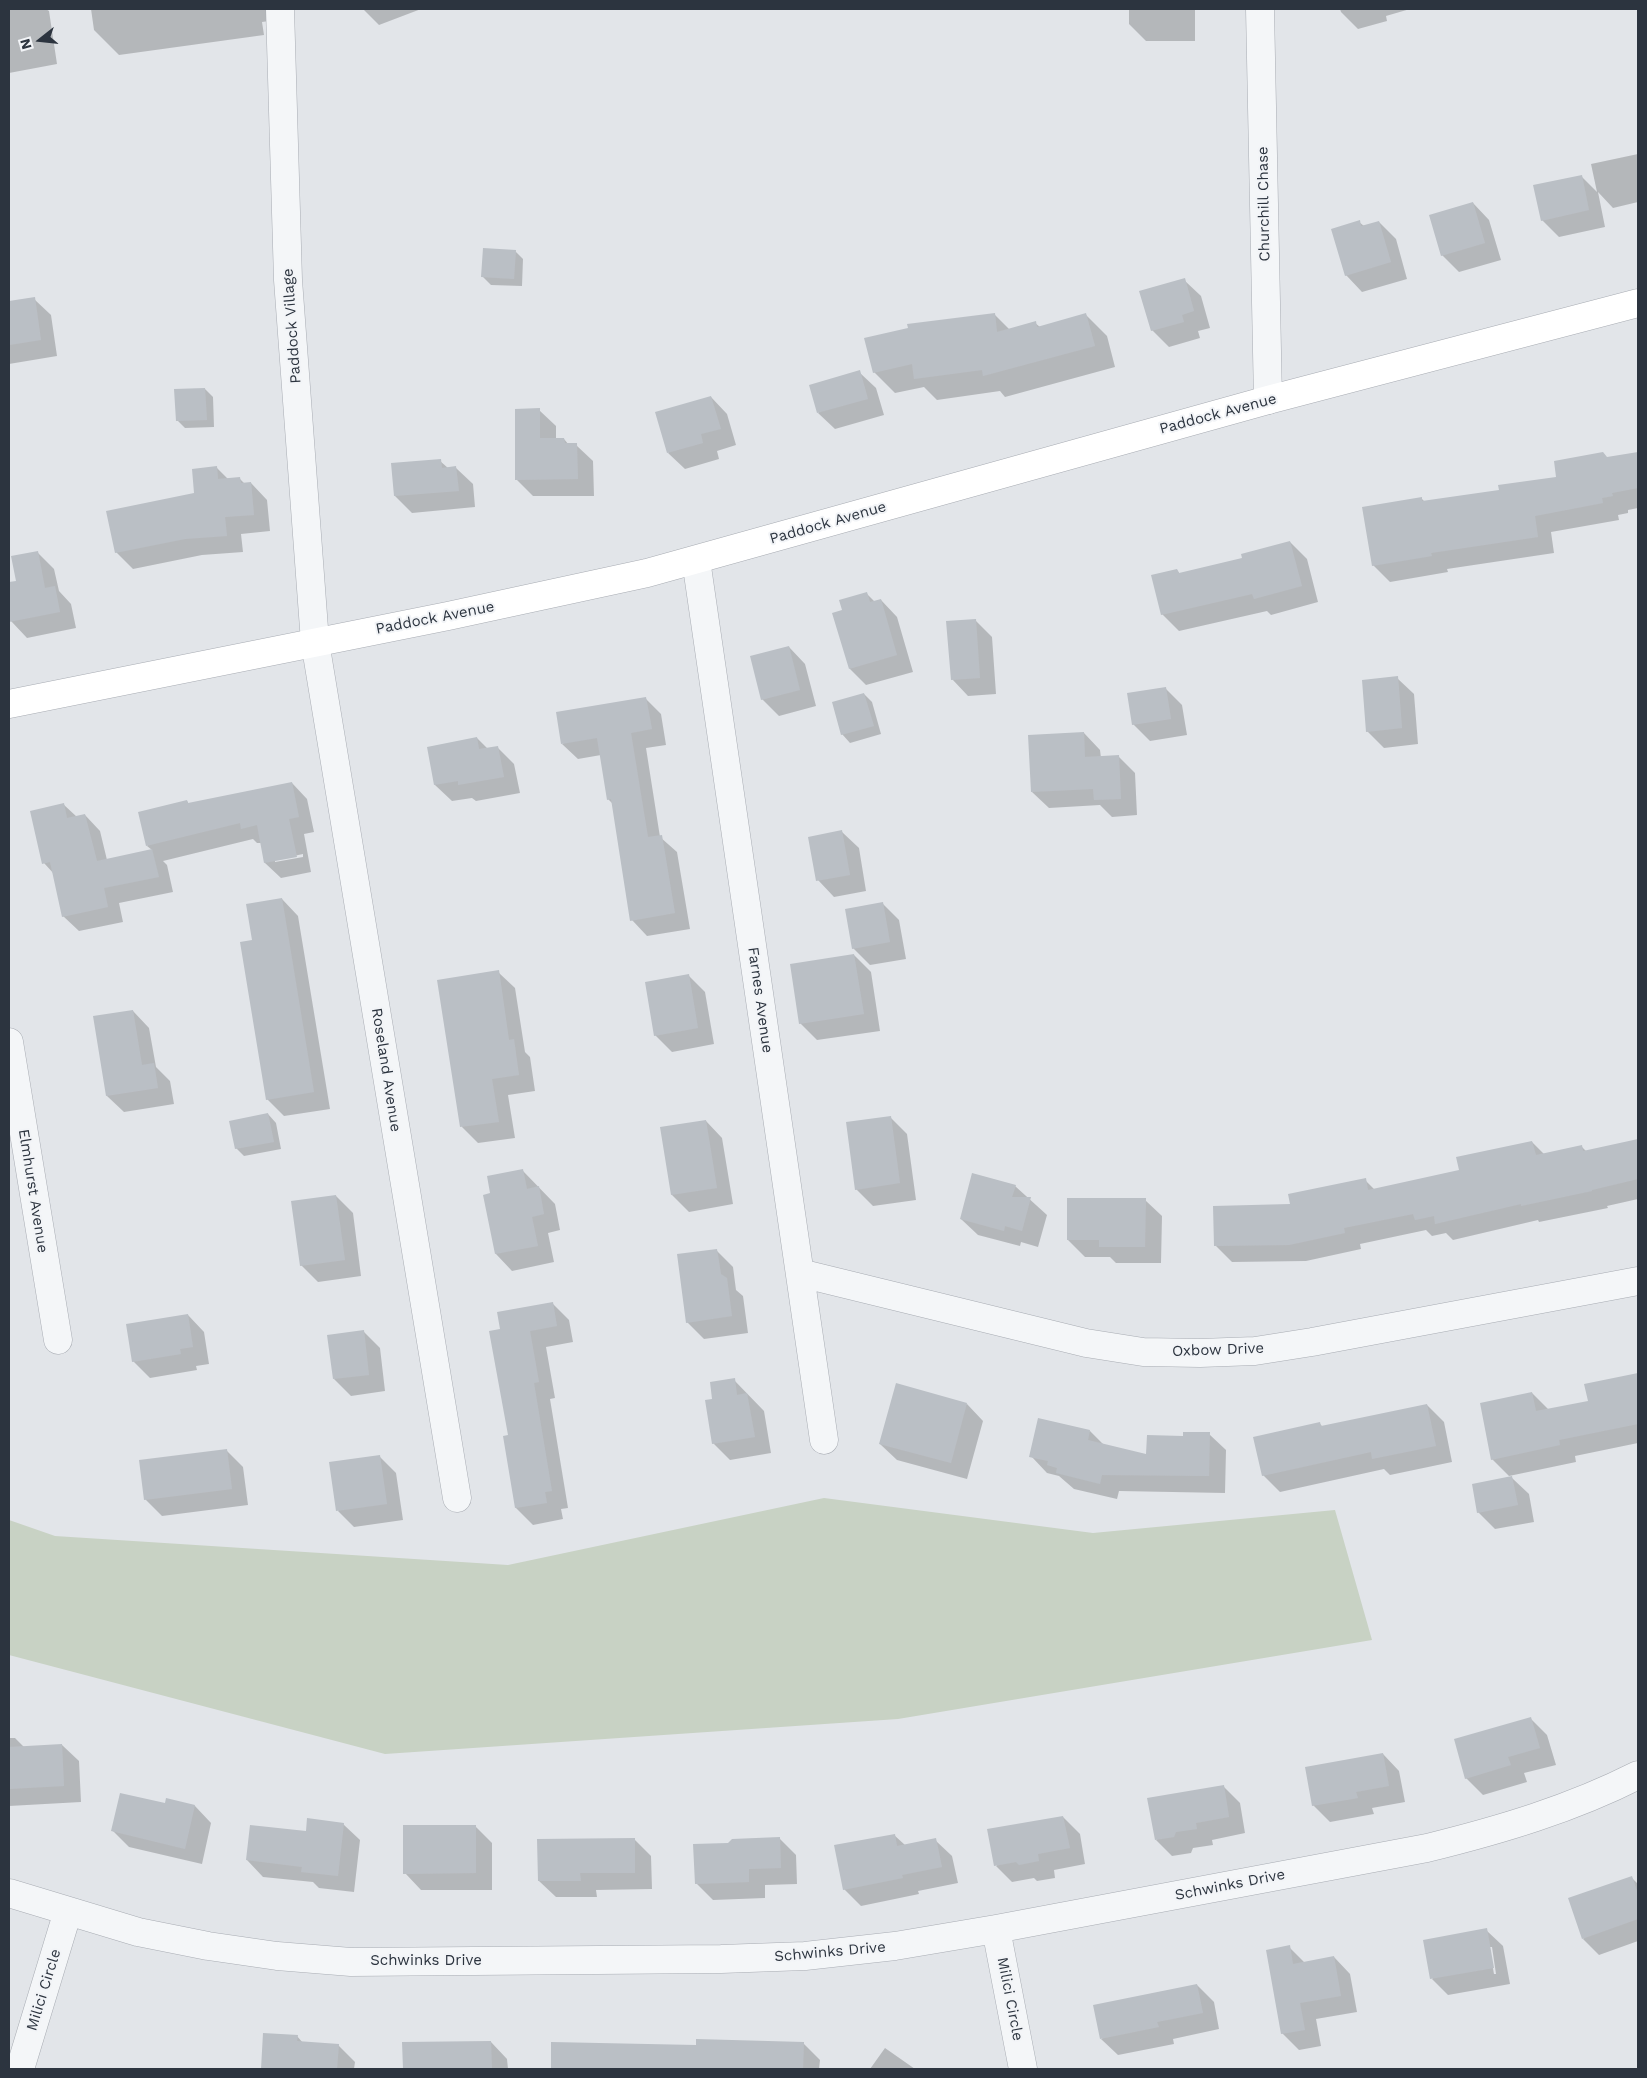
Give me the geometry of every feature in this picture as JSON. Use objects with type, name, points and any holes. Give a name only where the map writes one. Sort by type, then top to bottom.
[{"type":"main road","name":"Paddock Avenue","points":[[9,704],[576,590],[696,560],[1268,400],[1638,303]]},
{"type":"street","name":"Paddock Village","points":[[280,9],[288,280],[314,642]]},
{"type":"street","name":"Churchill Chase","points":[[1260,9],[1268,400]]},
{"type":"street","name":"Farnes Avenue","points":[[696,560],[824,1440]]},
{"type":"street","name":"Roseland Avenue","points":[[314,642],[458,1498]]},
{"type":"street","name":"Elmhurst Avenue","points":[[9,1042],[58,1340]]},
{"type":"street","name":"Oxbow Drive","points":[[800,1273],[1086,1343],[1143,1352],[1255,1351],[1638,1281]]},
{"type":"street","name":"Schwinks Drive","points":[[9,1893],[138,1932],[208,1946],[277,1956],[351,1962],[721,1959],[805,1956],[895,1946],[996,1929],[1427,1848],[1485,1834],[1545,1815],[1601,1794],[1638,1775]]},
{"type":"street","name":"Milici Circle","points":[[20,2069],[68,1911]]},
{"type":"street","name":"Milici Circle","points":[[996,1929],[1023,2069]]},
{"type":"green space","points":[[824,1498],[1093,1533],[1335,1510],[1372,1640],[898,1719],[385,1754],[9,1655],[9,1520],[55,1536],[508,1565]]},
{"type":"building","points":[[1582,175],[1589,210],[1541,221],[1533,185]]},
{"type":"building","points":[[1473,202],[1485,243],[1441,256],[1429,215]]},
{"type":"building","points":[[1360,220],[1361,226],[1379,221],[1391,262],[1345,276],[1331,229]]},
{"type":"building","points":[[483,248],[516,250],[514,279],[481,277]]},
{"type":"building","points":[[1185,278],[1194,311],[1182,315],[1184,322],[1151,331],[1139,291]]},
{"type":"building","points":[[35,297],[41,340],[9,345],[9,301]]},
{"type":"building","points":[[995,313],[997,332],[1036,321],[1037,327],[1086,313],[1095,346],[983,376],[982,370],[914,379],[912,364],[873,373],[864,338],[908,328],[907,324]]},
{"type":"building","points":[[860,370],[868,399],[817,413],[809,385]]},
{"type":"building","points":[[205,388],[207,420],[176,421],[174,389]]},
{"type":"building","points":[[711,396],[721,429],[701,434],[703,443],[667,453],[655,412]]},
{"type":"building","points":[[540,408],[540,438],[564,438],[565,443],[577,443],[578,479],[515,480],[515,409]]},
{"type":"building","points":[[1603,452],[1607,457],[1638,452],[1638,488],[1612,493],[1613,496],[1602,498],[1603,503],[1535,516],[1538,537],[1431,553],[1432,556],[1372,566],[1362,507],[1422,497],[1422,501],[1499,490],[1498,485],[1556,477],[1554,461]]},
{"type":"building","points":[[441,459],[442,468],[456,466],[459,491],[394,496],[391,463]]},
{"type":"building","points":[[217,466],[218,479],[240,477],[241,483],[251,482],[254,515],[225,517],[227,536],[185,539],[115,553],[106,511],[194,493],[192,469]]},
{"type":"building","points":[[1290,541],[1302,586],[1254,599],[1252,594],[1161,615],[1151,575],[1177,569],[1179,573],[1242,558],[1241,554]]},
{"type":"building","points":[[38,551],[45,588],[55,586],[60,612],[9,622],[9,582],[16,581],[11,556]]},
{"type":"building","points":[[867,592],[870,602],[881,599],[897,655],[849,669],[832,613],[842,610],[839,600]]},
{"type":"building","points":[[976,619],[980,678],[951,680],[946,621]]},
{"type":"building","points":[[789,646],[800,690],[761,700],[750,656]]},
{"type":"building","points":[[1398,676],[1402,728],[1366,732],[1362,680]]},
{"type":"building","points":[[1166,687],[1171,719],[1132,725],[1127,693]]},
{"type":"building","points":[[864,693],[874,726],[841,735],[832,702]]},
{"type":"building","points":[[646,697],[652,729],[631,733],[648,837],[662,835],[675,913],[630,921],[611,799],[607,800],[597,738],[561,744],[556,712]]},
{"type":"building","points":[[1084,732],[1085,757],[1119,755],[1121,799],[1094,800],[1093,789],[1031,792],[1028,735]]},
{"type":"building","points":[[477,737],[479,749],[498,746],[504,777],[458,785],[458,781],[434,785],[427,747]]},
{"type":"building","points":[[292,782],[299,817],[289,819],[297,857],[264,863],[257,825],[241,829],[240,823],[146,846],[138,812],[187,800],[188,803]]},
{"type":"building","points":[[64,803],[67,818],[85,814],[97,861],[152,849],[159,877],[104,888],[108,907],[62,917],[50,862],[42,864],[30,811]]},
{"type":"building","points":[[842,830],[850,875],[816,881],[808,837]]},
{"type":"building","points":[[282,898],[314,1092],[266,1100],[240,942],[252,940],[246,904]]},
{"type":"building","points":[[883,902],[890,942],[852,949],[845,909]]},
{"type":"building","points":[[854,954],[864,1014],[799,1024],[790,964]]},
{"type":"building","points":[[499,970],[509,1040],[514,1039],[519,1075],[492,1079],[499,1122],[460,1127],[437,980]]},
{"type":"building","points":[[689,974],[698,1028],[654,1036],[645,982]]},
{"type":"building","points":[[133,1010],[142,1065],[154,1063],[158,1088],[106,1096],[93,1016]]},
{"type":"building","points":[[268,1113],[274,1142],[235,1149],[229,1121]]},
{"type":"building","points":[[891,1116],[900,1183],[855,1190],[846,1122]]},
{"type":"building","points":[[706,1120],[717,1188],[671,1195],[660,1127]]},
{"type":"building","points":[[1638,1139],[1638,1179],[1592,1191],[1521,1206],[1521,1204],[1435,1224],[1434,1216],[1415,1220],[1413,1214],[1344,1228],[1345,1233],[1289,1245],[1214,1246],[1213,1206],[1290,1204],[1288,1194],[1366,1178],[1368,1190],[1459,1170],[1456,1157],[1532,1141],[1536,1155],[1582,1145],[1583,1151]]},
{"type":"building","points":[[523,1169],[527,1189],[539,1186],[544,1214],[532,1217],[538,1246],[495,1254],[483,1195],[490,1193],[487,1176]]},
{"type":"building","points":[[972,1173],[1016,1185],[1012,1197],[1031,1197],[1022,1231],[1005,1226],[1004,1231],[960,1219]]},
{"type":"building","points":[[336,1195],[345,1260],[300,1266],[291,1201]]},
{"type":"building","points":[[1067,1198],[1146,1198],[1145,1247],[1099,1247],[1099,1240],[1067,1240]]},
{"type":"building","points":[[717,1249],[721,1274],[727,1278],[732,1316],[686,1323],[677,1254]]},
{"type":"building","points":[[553,1302],[557,1326],[530,1331],[539,1382],[534,1383],[552,1491],[545,1492],[547,1503],[515,1508],[503,1436],[508,1435],[489,1331],[500,1329],[497,1312]]},
{"type":"building","points":[[188,1314],[193,1347],[180,1349],[181,1354],[132,1362],[126,1324]]},
{"type":"building","points":[[364,1330],[369,1375],[333,1379],[327,1335]]},
{"type":"building","points":[[1638,1373],[1638,1424],[1559,1440],[1560,1445],[1491,1460],[1480,1403],[1532,1392],[1536,1411],[1588,1401],[1584,1384]]},
{"type":"building","points":[[735,1378],[737,1395],[747,1393],[755,1437],[712,1444],[705,1400],[712,1399],[710,1382]]},
{"type":"building","points":[[896,1383],[967,1403],[951,1463],[879,1444]]},
{"type":"building","points":[[1427,1404],[1436,1446],[1372,1459],[1371,1452],[1262,1476],[1253,1437],[1320,1422],[1321,1426]]},
{"type":"building","points":[[1038,1418],[1090,1430],[1088,1440],[1146,1454],[1147,1435],[1183,1436],[1183,1432],[1210,1432],[1209,1476],[1102,1475],[1100,1484],[1056,1473],[1057,1468],[1047,1465],[1048,1461],[1029,1457]]},
{"type":"building","points":[[227,1449],[232,1489],[144,1500],[139,1460]]},
{"type":"building","points":[[380,1455],[387,1504],[336,1511],[329,1462]]},
{"type":"building","points":[[1512,1476],[1518,1505],[1477,1513],[1472,1484]]},
{"type":"building","points":[[1531,1717],[1540,1748],[1508,1757],[1511,1765],[1465,1779],[1454,1739]]},
{"type":"building","points":[[62,1744],[64,1786],[9,1789],[9,1747]]},
{"type":"building","points":[[1383,1753],[1389,1786],[1356,1792],[1358,1798],[1312,1806],[1305,1767]]},
{"type":"building","points":[[1224,1785],[1229,1817],[1196,1823],[1197,1829],[1176,1832],[1174,1837],[1155,1840],[1147,1798]]},
{"type":"building","points":[[120,1793],[165,1803],[166,1798],[195,1805],[185,1849],[111,1831]]},
{"type":"building","points":[[1063,1816],[1070,1848],[1038,1854],[1039,1861],[1019,1865],[1016,1862],[994,1866],[987,1829]]},
{"type":"building","points":[[307,1818],[344,1823],[338,1876],[301,1872],[302,1867],[246,1860],[250,1825],[306,1831]]},
{"type":"building","points":[[403,1825],[476,1825],[476,1873],[403,1874]]},
{"type":"building","points":[[895,1834],[897,1846],[936,1838],[942,1867],[902,1875],[903,1878],[843,1890],[834,1845]]},
{"type":"building","points":[[780,1837],[781,1868],[749,1869],[749,1882],[695,1884],[693,1844],[728,1843],[732,1839]]},
{"type":"building","points":[[635,1838],[635,1873],[580,1873],[581,1881],[538,1881],[537,1839]]},
{"type":"building","points":[[1632,1876],[1638,1894],[1638,1919],[1582,1939],[1568,1898]]},
{"type":"building","points":[[1487,1928],[1494,1968],[1430,1979],[1423,1940]]},
{"type":"building","points":[[1290,1945],[1293,1964],[1334,1956],[1341,1996],[1300,2003],[1305,2030],[1281,2034],[1266,1950]]},
{"type":"building","points":[[1197,1984],[1203,2013],[1157,2022],[1159,2027],[1100,2039],[1093,2005]]},
{"type":"building","points":[[263,2033],[298,2035],[297,2041],[339,2044],[337,2069],[261,2069]]},
{"type":"building","points":[[696,2039],[804,2042],[803,2069],[551,2069],[551,2042],[696,2045]]},
{"type":"building","points":[[491,2041],[492,2069],[403,2069],[402,2042]]}]
